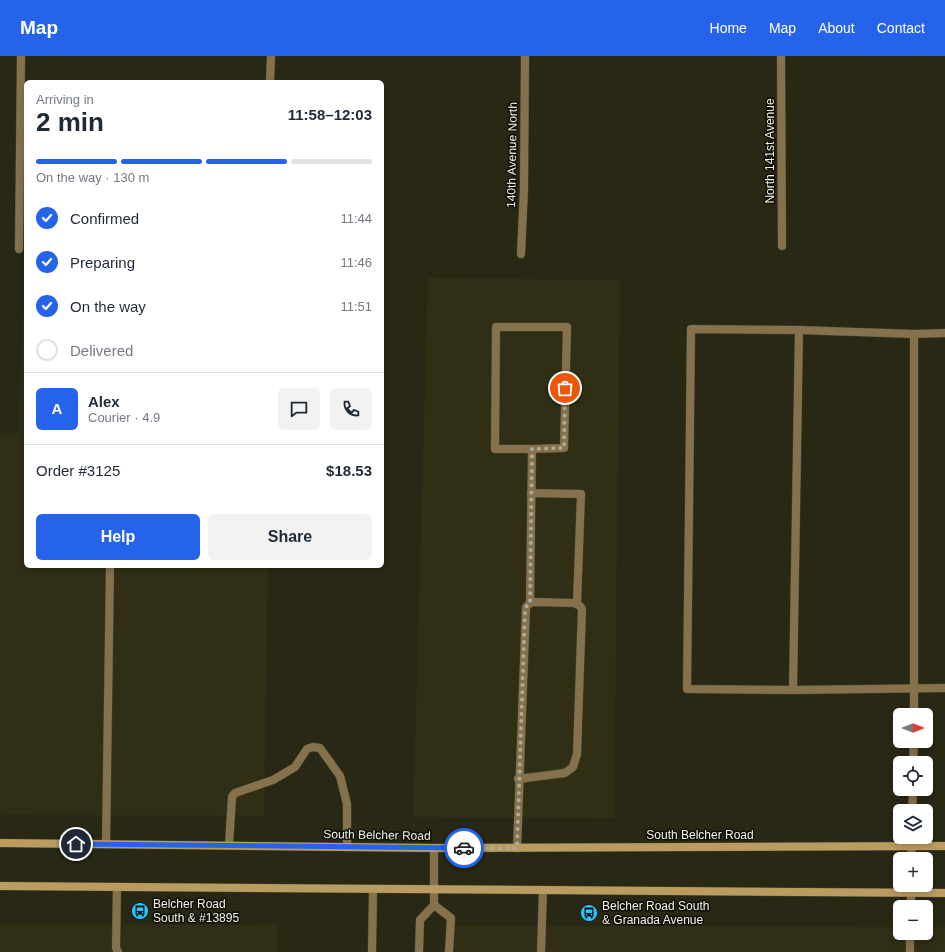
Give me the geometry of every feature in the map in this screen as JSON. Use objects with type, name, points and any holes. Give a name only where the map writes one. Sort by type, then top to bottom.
[{"type":"main road","name":"South Belcher Road","points":[[0,843],[434,848],[945,846]]},
{"type":"main road","points":[[0,886],[543,890],[893,889]]},
{"type":"main road","points":[[933,892],[945,893]]},
{"type":"street","points":[[19,249],[21,56]]},
{"type":"street","points":[[270,80],[271,56]]},
{"type":"street","name":"140th Avenue North","points":[[521,254],[524,189],[525,56]]},
{"type":"street","name":"North 141st Avenue","points":[[781,56],[782,246]]},
{"type":"street","points":[[567,326],[564,448],[532,449],[495,449],[496,327],[567,326]]},
{"type":"street","points":[[945,333],[914,334],[799,330],[691,330],[687,689],[793,690],[945,688]]},
{"type":"street","points":[[793,690],[799,330]]},
{"type":"street","points":[[914,334],[914,708]]},
{"type":"street","points":[[517,848],[518,779],[525,611],[526,607],[530,603],[532,449]]},
{"type":"street","points":[[531,493],[581,494],[577,604]]},
{"type":"street","points":[[106,844],[110,568]]},
{"type":"street","points":[[518,779],[565,773],[573,767],[577,754],[582,609],[577,604],[550,602],[530,603]]},
{"type":"street","points":[[229,845],[232,797],[235,793],[273,780],[295,767],[307,748],[313,747],[320,748],[340,776],[347,804],[347,847]]},
{"type":"street","points":[[911,844],[911,852]]},
{"type":"street","points":[[419,952],[420,920],[434,905],[434,848]]},
{"type":"street","points":[[117,887],[116,948],[118,952]]},
{"type":"street","points":[[372,952],[373,889]]},
{"type":"street","points":[[541,952],[543,890]]},
{"type":"street","points":[[434,905],[451,918],[449,952]]},
{"type":"street","points":[[910,940],[910,952]]},
{"type":"shaded area","points":[[428,278],[620,280],[614,818],[413,817]]},
{"type":"shaded area","points":[[24,297],[24,568],[268,568],[264,816],[0,815],[0,433],[18,433]]},
{"type":"shaded area","points":[[0,924],[277,925],[277,952],[0,952]]},
{"type":"shaded area","points":[[446,925],[893,927],[893,940],[933,940],[933,927],[945,927],[945,952],[445,952]]},
{"type":"way so far","points":[[464,848],[517,848],[519,749],[525,611],[526,607],[530,603],[532,449],[564,448],[565,388]]},
{"type":"place","name":"Belcher Road South & #13895","points":[[140,911]]},
{"type":"place","name":"Belcher Road South & Granada Avenue","points":[[589,913]]},
{"type":"route","points":[[76,844],[464,848]]}]
